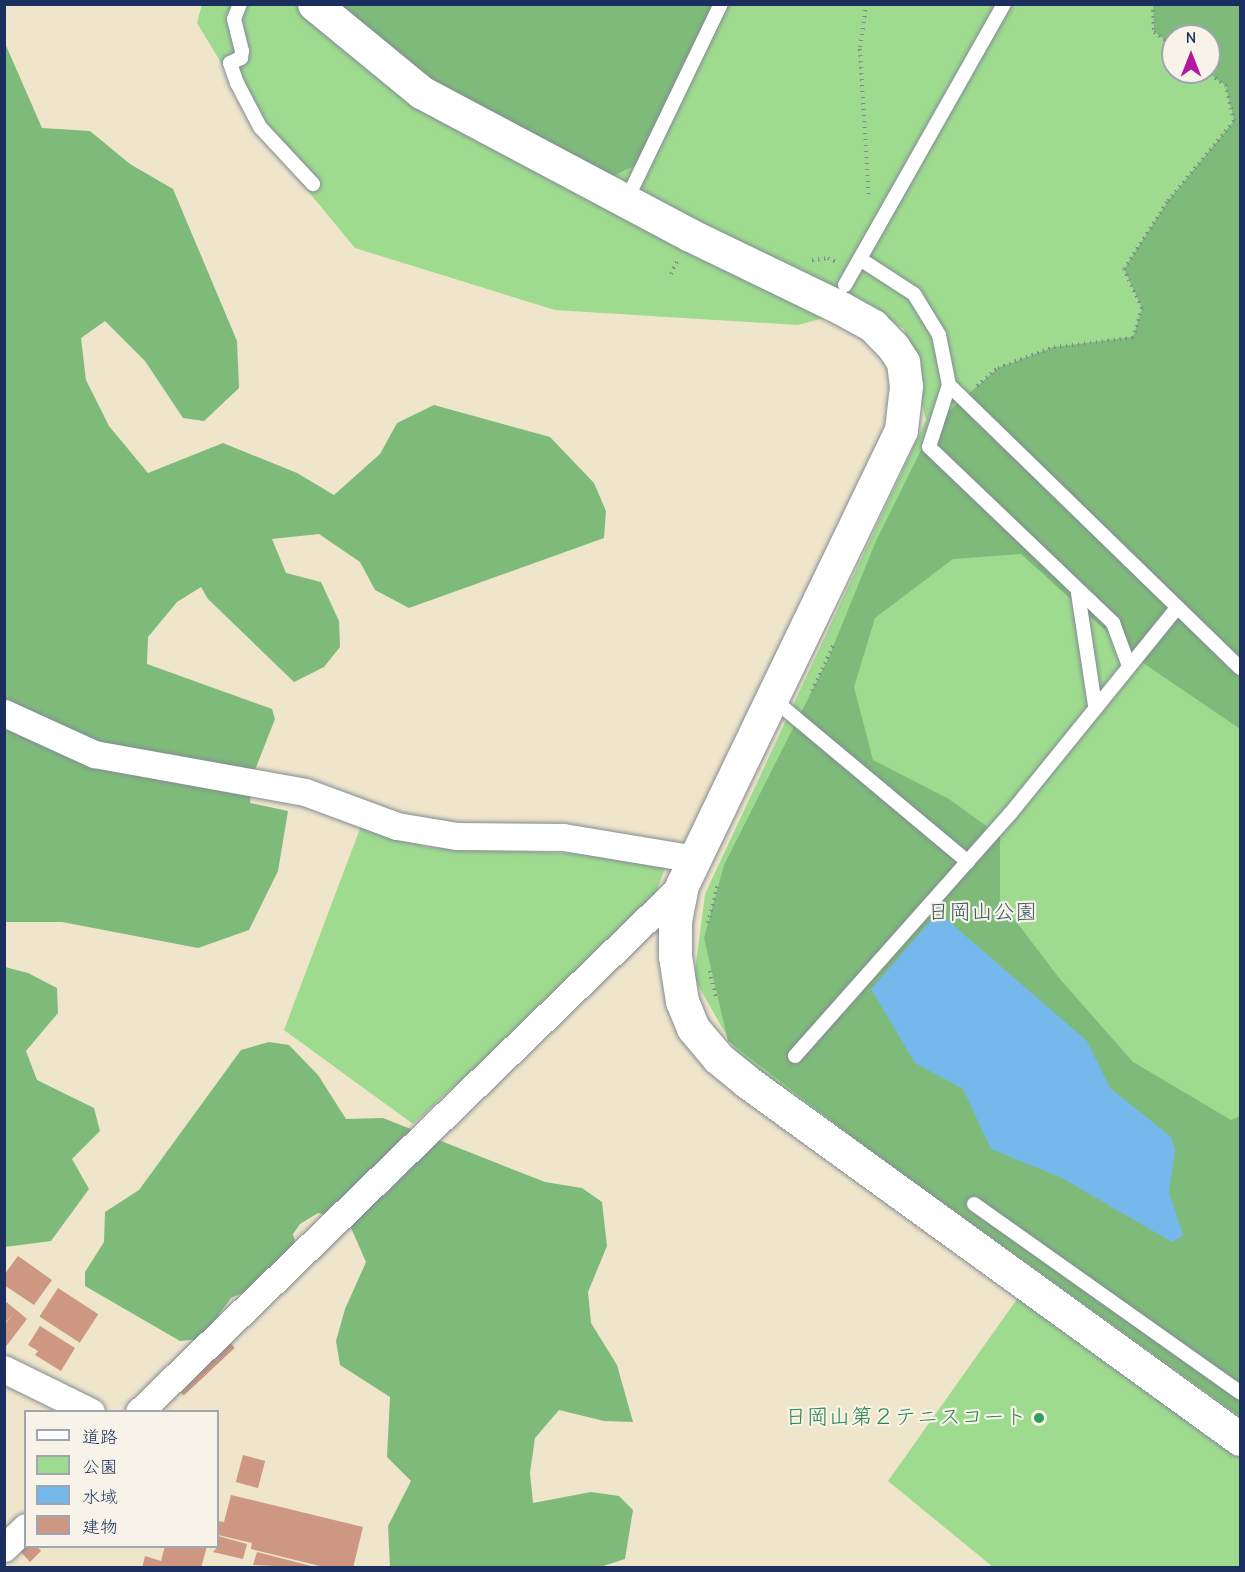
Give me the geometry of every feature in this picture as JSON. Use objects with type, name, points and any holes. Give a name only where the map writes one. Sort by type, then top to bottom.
[{"type":"street","points":[[314,4],[421,92],[873,326],[903,362],[906,386],[901,429],[773,699],[700,873],[675,920],[677,980],[693,1028],[718,1058],[1240,1439]]},
{"type":"street","points":[[4,713],[94,754],[305,792],[397,826],[457,837],[563,837],[700,873]]},
{"type":"street","points":[[141,1410],[700,873]]},
{"type":"street","points":[[4,1369],[87,1410]]},
{"type":"street","points":[[4,1548],[24,1529]]},
{"type":"lane","points":[[240,4],[234,19],[242,51],[241,58],[230,63],[237,83],[260,127],[313,184]]},
{"type":"lane","points":[[627,199],[721,4]]},
{"type":"lane","points":[[844,285],[1004,4]]},
{"type":"lane","points":[[860,259],[914,294],[939,335],[949,385],[929,447],[1078,593],[1113,623],[1129,666]]},
{"type":"lane","points":[[949,385],[1177,608],[1234,658],[1240,668]]},
{"type":"lane","points":[[1078,593],[1095,705]]},
{"type":"lane","points":[[795,1056],[968,862],[1177,608]]},
{"type":"lane","points":[[773,699],[968,862]]},
{"type":"lane","points":[[974,1204],[1238,1385]]},
{"type":"path","points":[[866,4],[860,49],[873,236]]},
{"type":"path","points":[[1153,4],[1154,32],[1161,37]]},
{"type":"path","points":[[974,389],[998,368],[1054,347],[1133,338],[1142,308],[1124,269],[1168,201],[1234,121],[1226,86],[1221,82]]},
{"type":"path","points":[[807,700],[837,637]]},
{"type":"path","points":[[700,873],[706,928]]},
{"type":"path","points":[[708,961],[719,1007]]},
{"type":"green space","name":"日岡山公園","points":[[202,4],[1240,5],[1240,1567],[993,1567],[888,1481],[1037,1271],[901,1177],[736,1052],[694,978],[705,894],[926,420],[904,329],[867,306],[798,325],[555,310],[355,248],[274,150],[197,23]]},
{"type":"green space","points":[[340,5],[714,5],[672,106],[634,166],[613,176],[408,67]]},
{"type":"green space","points":[[1153,5],[1240,5],[1240,729],[1136,658],[1021,554],[953,559],[875,618],[854,687],[873,760],[949,799],[1000,836],[1000,900],[1059,978],[1133,1062],[1231,1120],[1240,1116],[1240,1416],[870,1150],[728,1041],[704,938],[724,865],[828,659],[876,541],[934,424],[998,368],[1054,347],[1133,337],[1142,308],[1124,269],[1168,201],[1234,121],[1226,86],[1221,82],[1221,24],[1161,24],[1161,37],[1154,32]]},
{"type":"green space","points":[[4,41],[42,128],[90,131],[130,164],[173,189],[237,341],[239,388],[204,421],[183,418],[145,361],[105,321],[81,338],[86,380],[109,426],[148,473],[223,443],[297,473],[334,495],[380,454],[397,423],[434,405],[550,437],[594,483],[606,511],[604,538],[409,608],[375,590],[360,562],[319,534],[272,539],[286,573],[321,582],[339,621],[340,647],[324,667],[294,682],[208,599],[201,587],[177,602],[148,637],[147,664],[272,709],[275,719],[253,775],[250,803],[288,811],[278,871],[249,930],[198,948],[62,922],[5,922]]},
{"type":"green space","points":[[361,826],[426,847],[606,855],[666,865],[651,907],[413,1124],[284,1030]]},
{"type":"green space","points":[[5,967],[28,973],[57,988],[58,1013],[26,1051],[37,1080],[94,1108],[100,1131],[72,1159],[89,1189],[51,1241],[5,1247]]},
{"type":"green space","points":[[269,1042],[289,1045],[318,1075],[346,1119],[383,1118],[545,1182],[582,1188],[602,1202],[607,1246],[588,1292],[591,1323],[617,1365],[633,1422],[604,1421],[559,1410],[535,1438],[530,1473],[533,1503],[591,1492],[619,1496],[633,1510],[625,1559],[597,1568],[390,1567],[388,1526],[411,1481],[387,1457],[390,1397],[340,1365],[336,1341],[345,1309],[366,1262],[348,1221],[318,1213],[300,1224],[293,1234],[299,1258],[263,1284],[231,1298],[201,1339],[180,1341],[85,1286],[85,1272],[104,1242],[105,1212],[139,1190],[241,1050]]},
{"type":"water","points":[[945,918],[1087,1041],[1110,1088],[1171,1137],[1175,1150],[1169,1192],[1183,1235],[1172,1242],[1062,1178],[991,1149],[963,1089],[915,1063],[871,989],[932,919]]},
{"type":"building","points":[[18,1256],[52,1280],[34,1305],[4,1285],[4,1275]]},
{"type":"building","points":[[58,1288],[98,1314],[80,1343],[39,1317]]},
{"type":"building","points":[[4,1300],[27,1319],[4,1349],[4,1325],[15,1312],[4,1324]]},
{"type":"building","points":[[40,1326],[75,1348],[61,1371],[35,1355],[38,1351],[28,1345]]},
{"type":"building","points":[[224,1336],[235,1348],[184,1395],[173,1384]]},
{"type":"building","points":[[243,1455],[265,1461],[258,1488],[236,1482]]},
{"type":"building","points":[[231,1495],[363,1527],[353,1568],[328,1568],[251,1549],[252,1543],[219,1535],[219,1521],[224,1522]]},
{"type":"building","points":[[219,1536],[247,1544],[243,1559],[213,1552],[219,1548]]},
{"type":"building","points":[[24,1541],[24,1548],[39,1548],[41,1551],[30,1562],[17,1548]]},
{"type":"building","points":[[164,1548],[206,1548],[201,1568],[142,1568],[145,1556],[161,1561]]},
{"type":"building","points":[[257,1552],[315,1567],[315,1568],[253,1565]]},
{"type":"place","name":"日岡山第２テニスコート","points":[[1039,1418]]}]
